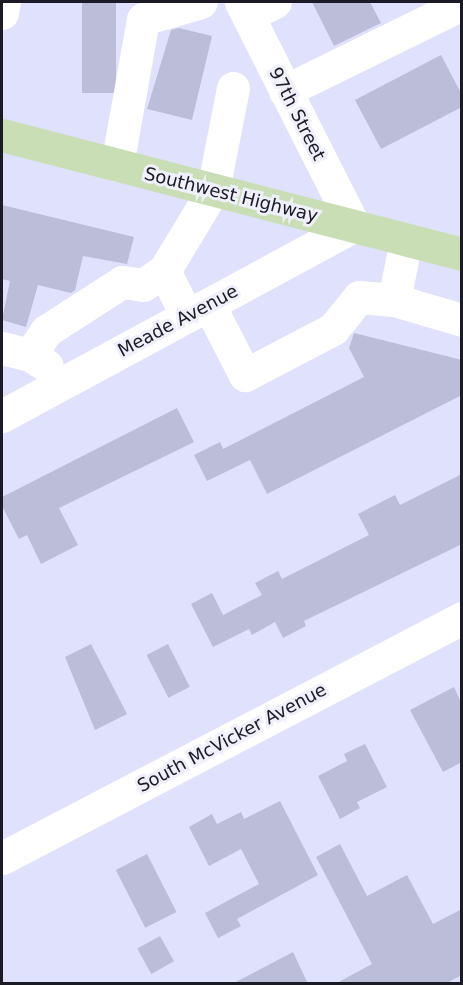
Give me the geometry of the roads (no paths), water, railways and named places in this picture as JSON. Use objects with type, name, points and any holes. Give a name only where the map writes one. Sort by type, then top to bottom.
[{"type":"main road","name":"Southwest Highway","points":[[2,135],[462,254]]},
{"type":"street","points":[[2,13],[4,2]]},
{"type":"street","points":[[117,165],[143,19],[201,2]]},
{"type":"street","points":[[285,91],[460,5]]},
{"type":"street","name":"97th Street","points":[[254,6],[285,91],[354,226]]},
{"type":"street","points":[[69,380],[16,352],[122,282],[143,285],[165,271],[213,190],[233,88]]},
{"type":"street","name":"Meade Avenue","points":[[2,416],[354,226]]},
{"type":"street","points":[[394,300],[406,240]]},
{"type":"street","points":[[165,271],[198,310],[245,375],[333,329],[359,297],[394,300],[462,320]]},
{"type":"street","name":"South McVicker Avenue","points":[[2,858],[462,618]]}]
